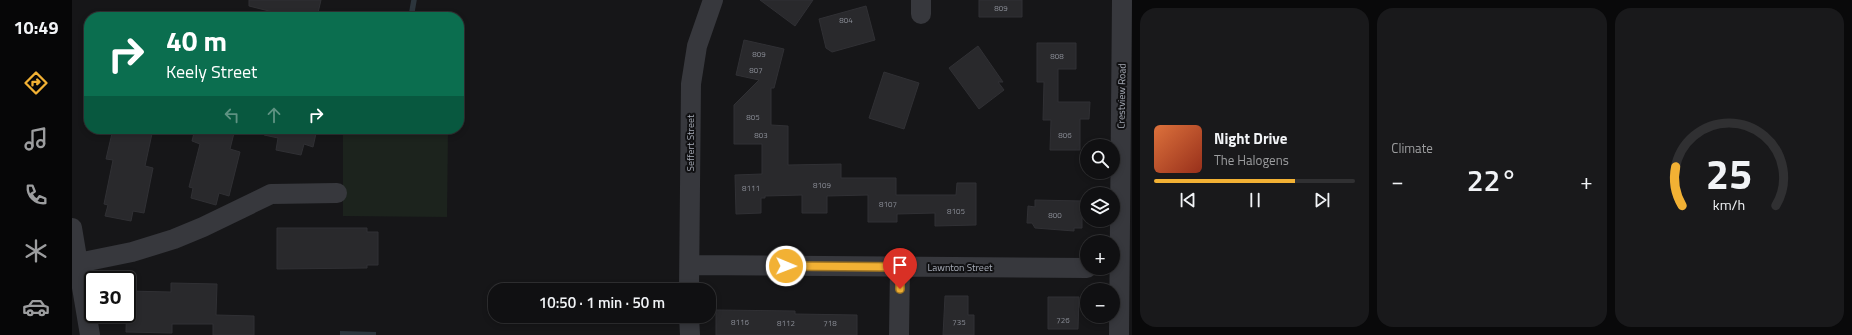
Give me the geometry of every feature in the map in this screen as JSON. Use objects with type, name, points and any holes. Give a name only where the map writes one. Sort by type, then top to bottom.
[{"type":"street","name":"Seffert Street","points":[[689,283],[691,84],[697,46],[713,0]]},
{"type":"street","name":"Crestview Road","points":[[1117,235],[1122,0]]},
{"type":"street","points":[[78,263],[132,252],[174,238],[203,227],[271,194],[337,193]]},
{"type":"street","points":[[72,232],[90,335]]},
{"type":"street","name":"Lawnton Street","points":[[690,265],[1080,268]]},
{"type":"street","points":[[899,335],[900,267]]},
{"type":"street","name":"Crestview Road","points":[[1116,275],[1119,335]]},
{"type":"street","points":[[689,323],[690,335]]},
{"type":"shaded area","points":[[343,134],[448,134],[447,217],[343,216]]},
{"type":"shaded area","points":[[340,331],[376,332],[376,335],[340,335]]},
{"type":"building","points":[[249,0],[321,0],[318,12],[273,12],[249,6]]},
{"type":"building","points":[[760,0],[813,0],[795,26]]},
{"type":"building","points":[[979,0],[1022,0],[1022,17],[979,17]]},
{"type":"building","points":[[866,6],[875,40],[832,52],[826,48],[819,19]]},
{"type":"building","points":[[744,40],[784,49],[774,88],[771,88],[771,125],[788,126],[788,165],[841,164],[841,178],[896,178],[896,195],[956,195],[957,183],[976,183],[976,225],[935,226],[935,213],[897,214],[897,222],[868,222],[868,195],[827,196],[827,213],[802,213],[802,195],[765,196],[765,198],[761,198],[761,213],[736,214],[735,175],[762,174],[762,144],[734,144],[734,105],[759,80],[736,75]]},
{"type":"building","points":[[1037,43],[1076,43],[1076,69],[1058,69],[1058,102],[1090,102],[1089,119],[1080,119],[1080,150],[1050,150],[1051,120],[1043,120],[1044,82],[1037,82]]},
{"type":"building","points":[[978,46],[1003,82],[998,82],[1004,90],[979,109],[949,68]]},
{"type":"building","points":[[884,72],[919,83],[904,129],[869,118]]},
{"type":"building","points":[[112,134],[152,134],[145,166],[153,168],[144,213],[133,211],[131,221],[105,216],[108,205],[104,204],[113,160],[106,159]]},
{"type":"building","points":[[194,134],[234,134],[230,149],[240,152],[229,196],[219,193],[216,205],[191,198],[193,188],[189,187],[200,144],[192,141]]},
{"type":"building","points":[[316,134],[313,147],[304,144],[301,155],[276,150],[278,138],[264,135]]},
{"type":"building","points":[[1035,200],[1080,201],[1080,227],[1082,228],[1074,228],[1074,231],[1035,228],[1032,223],[1027,223],[1028,206],[1035,207]]},
{"type":"building","points":[[277,228],[367,228],[367,232],[378,232],[378,265],[367,265],[367,268],[277,269]]},
{"type":"building","points":[[171,283],[217,284],[216,315],[254,316],[254,335],[213,335],[213,324],[172,324],[172,333],[126,332],[126,323],[136,323],[136,291],[171,292]]},
{"type":"building","points":[[945,296],[968,296],[968,315],[974,315],[974,335],[943,335]]},
{"type":"building","points":[[1048,297],[1079,297],[1078,329],[1048,329]]},
{"type":"building","points":[[716,310],[795,311],[795,314],[857,315],[857,335],[716,335]]},
{"type":"waterway","points":[[412,12],[414,0]]},
{"type":"route","points":[[786,266],[900,267],[900,289]]}]
